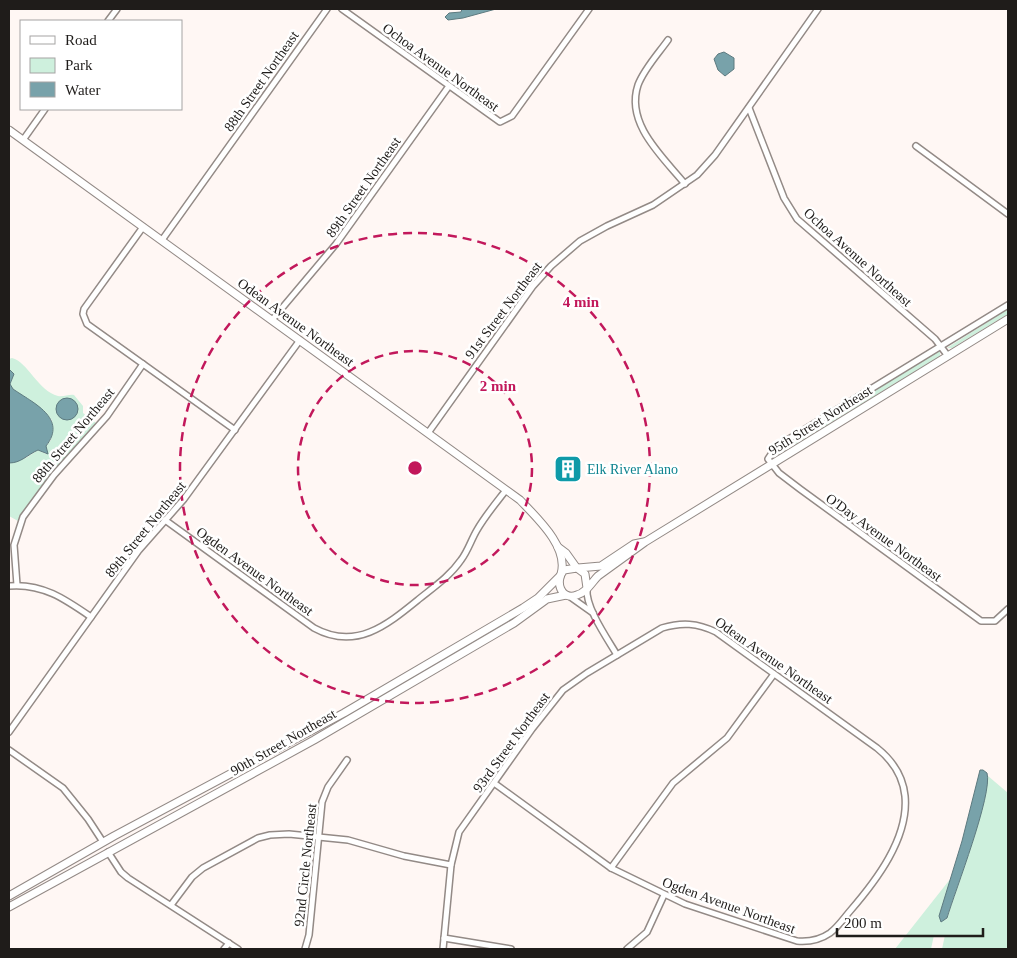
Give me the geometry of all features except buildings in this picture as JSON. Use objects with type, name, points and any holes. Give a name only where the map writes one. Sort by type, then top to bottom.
[{"type":"main road","name":"Odean Avenue Northeast","points":[[9,130],[506,490],[534,514],[557,547],[563,562],[560,575]]},
{"type":"main road","name":"95th Street Northeast","points":[[645,542],[1008,319]]},
{"type":"main road","points":[[645,542],[598,576],[576,596],[567,595],[559,586],[560,575],[568,568],[601,566],[634,544],[645,542]]},
{"type":"main road","name":"Odean Avenue Northeast","points":[[557,547],[566,553],[576,568]]},
{"type":"main road","points":[[576,568],[586,574],[587,588]]},
{"type":"main road","name":"90th Street Northeast","points":[[9,896],[101,843],[344,713],[523,608],[538,598],[560,575]]},
{"type":"main road","name":"90th Street Northeast","points":[[9,907],[314,740],[514,623],[548,599],[567,595]]},
{"type":"main road","points":[[110,851],[114,836]]},
{"type":"main road","points":[[98,858],[101,843]]},
{"type":"street","points":[[109,20],[116,9]]},
{"type":"street","name":"88th Street Northeast","points":[[162,240],[327,9]]},
{"type":"street","name":"Ochoa Avenue Northeast","points":[[342,9],[496,121],[503,122],[512,116],[589,9]]},
{"type":"street","name":"91st Street Northeast","points":[[428,433],[532,286],[551,266],[592,234],[653,205],[685,184],[707,165],[818,9]]},
{"type":"street","points":[[668,40],[643,75],[638,86],[637,114],[642,129],[650,141],[685,184]]},
{"type":"street","name":"89th Street Northeast","points":[[272,320],[330,252],[449,86]]},
{"type":"street","name":"Ochoa Avenue Northeast","points":[[749,108],[784,198],[797,219],[941,347],[948,356]]},
{"type":"street","points":[[23,140],[44,110]]},
{"type":"street","points":[[916,146],[1008,214]]},
{"type":"street","points":[[143,227],[84,308],[83,314],[87,324],[235,430]]},
{"type":"street","points":[[771,464],[768,459],[776,447],[1008,305]]},
{"type":"street","name":"89th Street Northeast","points":[[9,732],[139,550],[184,499],[300,340]]},
{"type":"street","name":"88th Street Northeast","points":[[17,585],[14,545],[23,517],[54,475],[107,416],[143,364]]},
{"type":"street","name":"O'Day Avenue Northeast","points":[[771,464],[800,490],[981,621],[995,621],[1008,610]]},
{"type":"street","name":"Ogden Avenue Northeast","points":[[165,520],[314,628],[334,635],[354,636],[377,630],[444,579],[461,561],[478,529],[506,490]]},
{"type":"street","points":[[9,586],[17,585],[36,588],[60,595],[91,617]]},
{"type":"street","points":[[587,588],[586,594],[593,613],[617,655]]},
{"type":"street","points":[[567,595],[593,613]]},
{"type":"street","name":"Odean Avenue Northeast","points":[[617,655],[662,628],[691,624],[716,632],[886,755],[897,770],[905,795],[905,806],[899,832],[880,874],[837,927],[830,933],[810,942]]},
{"type":"street","name":"93rd Street Northeast","points":[[443,949],[451,865],[457,836],[563,690],[617,655]]},
{"type":"street","points":[[611,868],[673,783],[727,738],[774,674]]},
{"type":"street","points":[[9,750],[63,788],[88,819],[101,843]]},
{"type":"street","name":"92nd Circle Northeast","points":[[304,949],[309,935],[318,836],[325,794],[347,760]]},
{"type":"street","name":"Ogden Avenue Northeast","points":[[494,783],[611,868],[664,896],[797,941],[810,942]]},
{"type":"street","points":[[170,905],[197,872],[258,838],[279,834],[318,836],[360,843],[404,856],[451,865]]},
{"type":"street","points":[[110,851],[121,872],[238,949]]},
{"type":"street","points":[[627,949],[647,932],[664,896]]},
{"type":"street","points":[[444,938],[511,949]]},
{"type":"street","points":[[224,949],[229,943]]},
{"type":"green space","points":[[1008,309],[1008,314],[952,348],[947,348]]},
{"type":"green space","points":[[936,352],[940,352],[940,356],[774,457],[779,448]]},
{"type":"green space","points":[[12,358],[23,365],[51,393],[58,396],[74,395],[83,406],[83,413],[96,423],[53,473],[18,521],[9,516],[9,463],[26,458],[38,450],[46,454],[46,446],[51,440],[52,420],[10,385],[14,374],[9,369],[9,359]]},
{"type":"green space","points":[[988,776],[1008,793],[1008,949],[942,949],[945,935],[934,935],[931,949],[895,949],[951,878],[939,916],[946,920],[976,830]]},
{"type":"water","points":[[462,9],[496,9],[463,18],[448,20],[445,17],[449,13],[461,12]]},
{"type":"water","points":[[724,52],[734,58],[734,69],[725,76],[718,70],[714,59],[718,54]]},
{"type":"water","points":[[9,369],[14,374],[10,384],[13,389],[45,412],[53,427],[52,436],[46,446],[48,454],[38,450],[13,463],[9,463]]},
{"type":"water","points":[[67,398],[75,401],[78,409],[75,417],[67,420],[59,417],[56,409],[59,401]]},
{"type":"water","points":[[980,770],[987,773],[987,784],[979,821],[947,918],[941,922],[939,916],[962,841]]},
{"type":"place","name":"Elk River Alano","points":[[568,469]]}]
